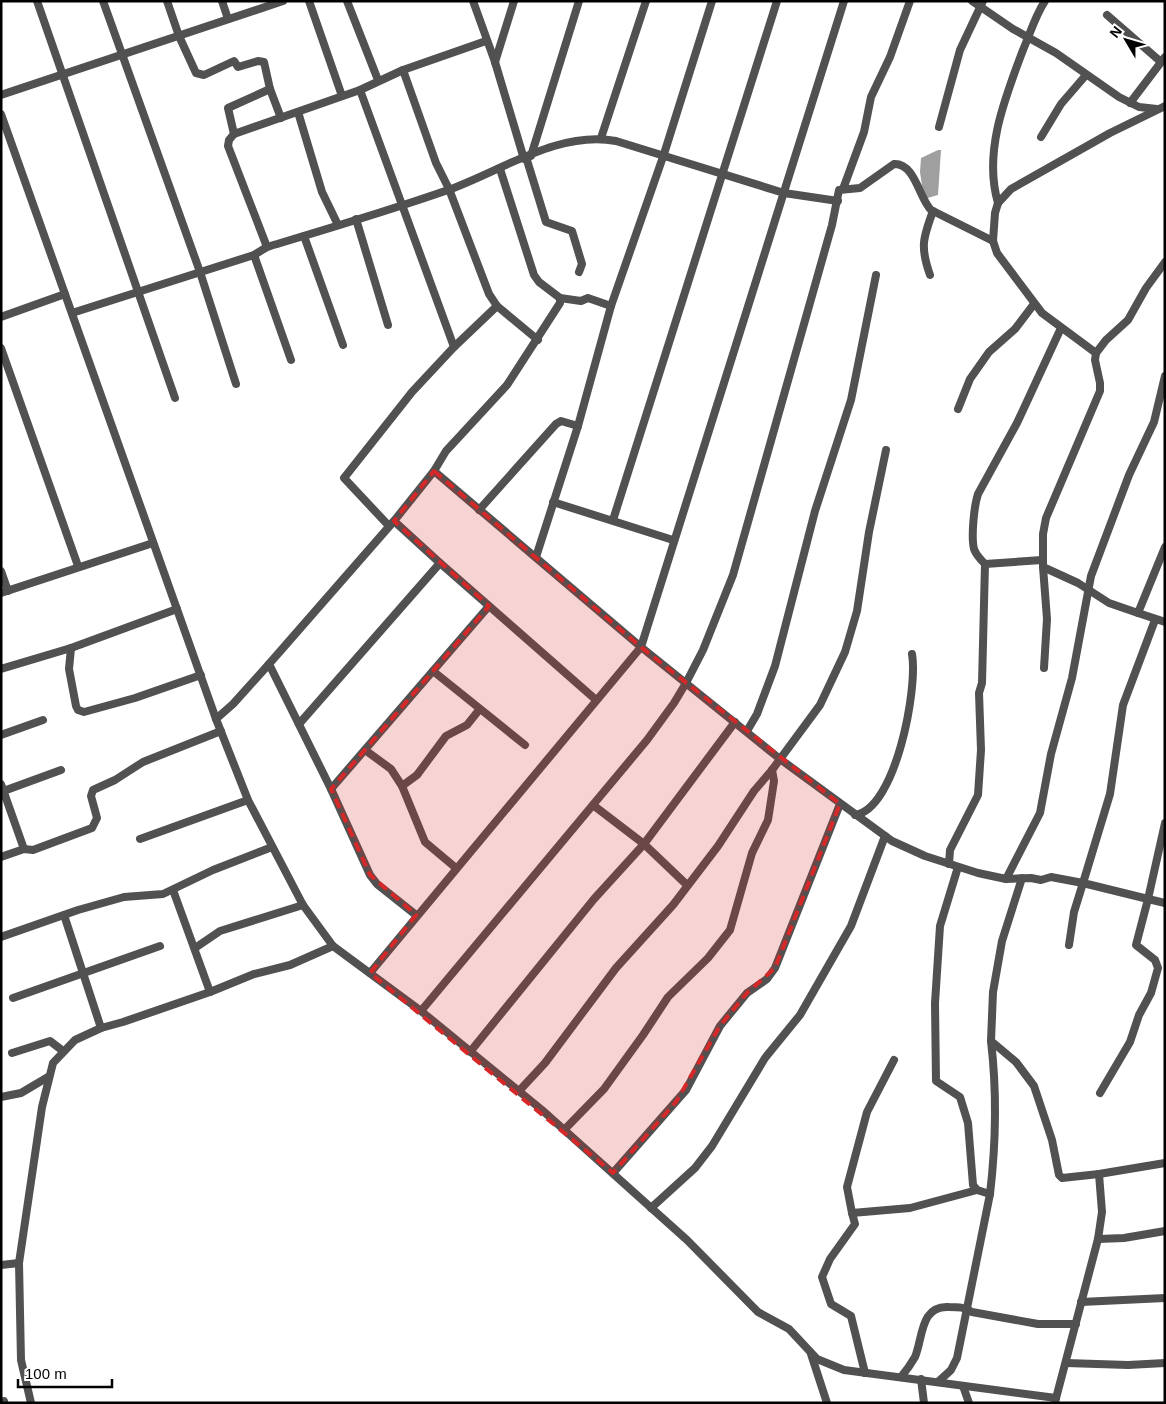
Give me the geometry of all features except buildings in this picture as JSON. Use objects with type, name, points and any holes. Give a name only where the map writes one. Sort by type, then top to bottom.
[{"type":"street","points":[[37,1],[174,398]]},
{"type":"street","points":[[103,1],[200,272],[236,384]]},
{"type":"street","points":[[166,1],[196,73],[200,76],[234,61],[238,67],[264,62],[270,89],[281,118]]},
{"type":"street","points":[[222,1],[228,19]]},
{"type":"street","points":[[309,1],[342,96]]},
{"type":"street","points":[[347,1],[378,80]]},
{"type":"street","points":[[473,1],[527,157],[546,222],[572,231],[582,264],[579,272]]},
{"type":"street","points":[[494,62],[514,1]]},
{"type":"street","points":[[527,157],[580,1]]},
{"type":"street","points":[[600,138],[646,1]]},
{"type":"street","points":[[536,558],[578,426],[611,306],[664,154],[712,1]]},
{"type":"street","points":[[613,520],[777,1]]},
{"type":"street","points":[[370,973],[596,698],[641,647],[673,540],[844,1]]},
{"type":"street","points":[[421,1011],[647,740],[674,704],[686,683],[715,621],[742,548],[838,201],[837,194],[843,189],[864,132],[871,97],[888,64],[910,1]]},
{"type":"street","points":[[972,1],[981,4],[1028,38],[1056,53],[1130,103],[1140,107],[1161,108]]},
{"type":"street","points":[[1045,1],[1028,38],[1004,106],[996,138],[994,187],[998,203],[993,241],[1003,264],[1034,304],[1061,328],[1096,353]]},
{"type":"street","points":[[1,95],[63,76],[122,54],[279,2]]},
{"type":"street","points":[[939,127],[960,50],[981,4]]},
{"type":"street","points":[[1107,15],[1163,60],[1130,103]]},
{"type":"street","points":[[234,134],[360,90],[403,70],[486,42]]},
{"type":"street","points":[[403,70],[436,163],[450,189],[490,294],[497,306],[538,340]]},
{"type":"street","points":[[1041,137],[1061,104],[1086,75]]},
{"type":"street","points":[[267,247],[228,146],[234,134],[227,112],[228,108],[270,89]]},
{"type":"street","points":[[360,90],[454,347]]},
{"type":"street","points":[[998,203],[1011,189],[1024,181],[1110,133],[1161,108]]},
{"type":"street","points":[[298,112],[338,225]]},
{"type":"street","points":[[1,114],[216,719],[248,800],[303,905],[333,946],[421,1011],[519,1091],[688,1240],[758,1312],[789,1329],[817,1359],[844,1370],[938,1381],[1056,1400],[1098,1239],[1102,1212],[1099,1174]]},
{"type":"street","points":[[72,313],[254,254],[267,247],[450,189],[564,142],[600,138],[664,154],[784,193],[838,201]]},
{"type":"street","points":[[843,189],[860,188],[894,164],[900,164],[908,169],[926,205],[934,212],[993,241]]},
{"type":"street","points":[[500,169],[536,279],[560,298],[581,301],[588,298],[611,306]]},
{"type":"street","points":[[930,275],[923,254],[925,232],[934,212]]},
{"type":"street","points":[[356,219],[388,325]]},
{"type":"street","points":[[304,236],[343,345]]},
{"type":"street","points":[[254,254],[291,360]]},
{"type":"street","points":[[1044,668],[1047,619],[1042,534],[1046,518],[1100,391],[1095,360],[1096,353],[1106,340],[1128,320],[1165,262]]},
{"type":"street","points":[[748,731],[757,714],[775,666],[815,511],[851,400],[876,276]]},
{"type":"street","points":[[1,317],[65,294]]},
{"type":"street","points":[[216,719],[234,704],[269,664],[391,523],[434,471],[446,451],[507,385],[538,340],[560,303],[560,298]]},
{"type":"street","points":[[958,409],[970,379],[989,352],[1015,329],[1034,304]]},
{"type":"street","points":[[497,306],[454,347],[401,406],[344,478],[391,523],[596,698]]},
{"type":"street","points":[[949,864],[950,850],[978,794],[980,776],[979,702],[985,619],[985,564],[973,546],[978,494],[1017,423],[1061,328]]},
{"type":"street","points":[[1,348],[78,566]]},
{"type":"street","points":[[1006,879],[1040,813],[1051,754],[1072,678],[1088,589],[1100,550],[1154,422],[1165,376]]},
{"type":"street","points":[[479,510],[556,424],[561,421],[578,426]]},
{"type":"street","points":[[519,1091],[545,1063],[616,968],[673,905],[718,846],[754,791],[820,705],[845,652],[856,611],[869,532],[886,450]]},
{"type":"street","points":[[434,471],[641,647],[748,731],[780,759],[885,836],[925,856],[958,867],[1006,879],[1041,880],[1052,877],[1165,903]]},
{"type":"street","points":[[553,502],[673,540]]},
{"type":"street","points":[[1,571],[5,592],[78,566],[153,543]]},
{"type":"street","points":[[1138,613],[1165,547]]},
{"type":"street","points":[[299,724],[440,563]]},
{"type":"street","points":[[985,564],[1043,564],[1109,603],[1165,622]]},
{"type":"street","points":[[331,789],[489,606]]},
{"type":"street","points":[[1,669],[70,648],[177,609]]},
{"type":"street","points":[[1069,945],[1074,912],[1110,794],[1123,705],[1156,620]]},
{"type":"street","points":[[70,648],[69,669],[76,706],[78,710],[84,712],[135,698],[201,674]]},
{"type":"street","points":[[855,815],[869,809],[886,787],[898,760],[913,683],[912,654]]},
{"type":"street","points":[[269,664],[331,789],[370,875],[377,884],[416,915]]},
{"type":"street","points":[[432,671],[525,745]]},
{"type":"street","points":[[402,786],[417,776],[446,736],[467,725],[479,710]]},
{"type":"street","points":[[1,735],[43,720]]},
{"type":"street","points":[[470,1052],[594,899],[644,844],[735,722]]},
{"type":"street","points":[[1,857],[24,849],[33,850],[92,828],[97,818],[91,796],[93,790],[115,780],[143,762],[221,731]]},
{"type":"street","points":[[365,750],[391,769],[402,786],[425,842],[456,868]]},
{"type":"street","points":[[24,849],[2,789],[61,770]]},
{"type":"street","points":[[564,1130],[604,1089],[644,1035],[668,997],[708,958],[730,930],[752,853],[767,822],[774,781],[772,770]]},
{"type":"street","points":[[140,839],[248,800]]},
{"type":"street","points":[[613,1173],[686,1090],[720,1026],[746,993],[767,979],[775,968],[840,804]]},
{"type":"street","points":[[593,806],[644,844],[687,885]]},
{"type":"street","points":[[1100,1093],[1130,1042],[1139,1015],[1151,993],[1158,968],[1155,960],[1138,948],[1136,942],[1165,823]]},
{"type":"street","points":[[651,1208],[695,1168],[712,1146],[765,1058],[800,1015],[851,926],[885,836]]},
{"type":"street","points":[[1,937],[124,897],[153,896],[173,890],[213,870],[272,847]]},
{"type":"street","points":[[958,867],[940,926],[935,1002],[936,1081],[960,1097],[968,1123],[973,1161],[972,1180],[977,1190]]},
{"type":"street","points":[[938,1381],[951,1370],[957,1358],[990,1194],[995,1150],[995,1072],[991,1041],[993,992],[1002,941],[1022,878]]},
{"type":"street","points":[[173,890],[210,992]]},
{"type":"street","points":[[195,948],[220,931],[303,905]]},
{"type":"street","points":[[64,915],[100,1028]]},
{"type":"street","points":[[13,998],[160,946]]},
{"type":"street","points":[[31,1403],[22,1360],[18,1263],[48,1078],[53,1063],[75,1040],[100,1028],[210,992],[254,974],[290,965],[333,946]]},
{"type":"street","points":[[12,1053],[50,1041],[63,1051]]},
{"type":"street","points":[[991,1041],[1016,1062],[1034,1086],[1052,1140],[1058,1175],[1062,1178],[1165,1163]]},
{"type":"street","points":[[865,1373],[851,1316],[831,1304],[822,1277],[830,1259],[855,1224],[847,1187],[867,1112],[894,1060]]},
{"type":"street","points":[[1,1097],[21,1093],[48,1078]]},
{"type":"street","points":[[852,1213],[910,1208],[977,1190],[990,1194]]},
{"type":"street","points":[[1098,1239],[1124,1238],[1165,1231]]},
{"type":"street","points":[[1,1265],[18,1263]]},
{"type":"street","points":[[1081,1302],[1165,1298]]},
{"type":"street","points":[[901,1377],[915,1356],[924,1324],[929,1314],[944,1306],[968,1309],[972,1312],[1038,1324],[1076,1324]]},
{"type":"street","points":[[811,1352],[827,1403]]},
{"type":"street","points":[[1066,1363],[1128,1365],[1165,1363]]},
{"type":"street","points":[[921,1380],[924,1403]]},
{"type":"street","points":[[963,1386],[969,1403]]},
{"type":"highlighted area","points":[[434,471],[641,647],[840,804],[775,968],[747,993],[720,1026],[676,1102],[613,1173],[370,973],[416,915],[370,875],[331,789],[489,606],[394,521]]},
{"type":"shaded area","points":[[941,150],[938,195],[924,199],[920,172],[921,158]]}]
